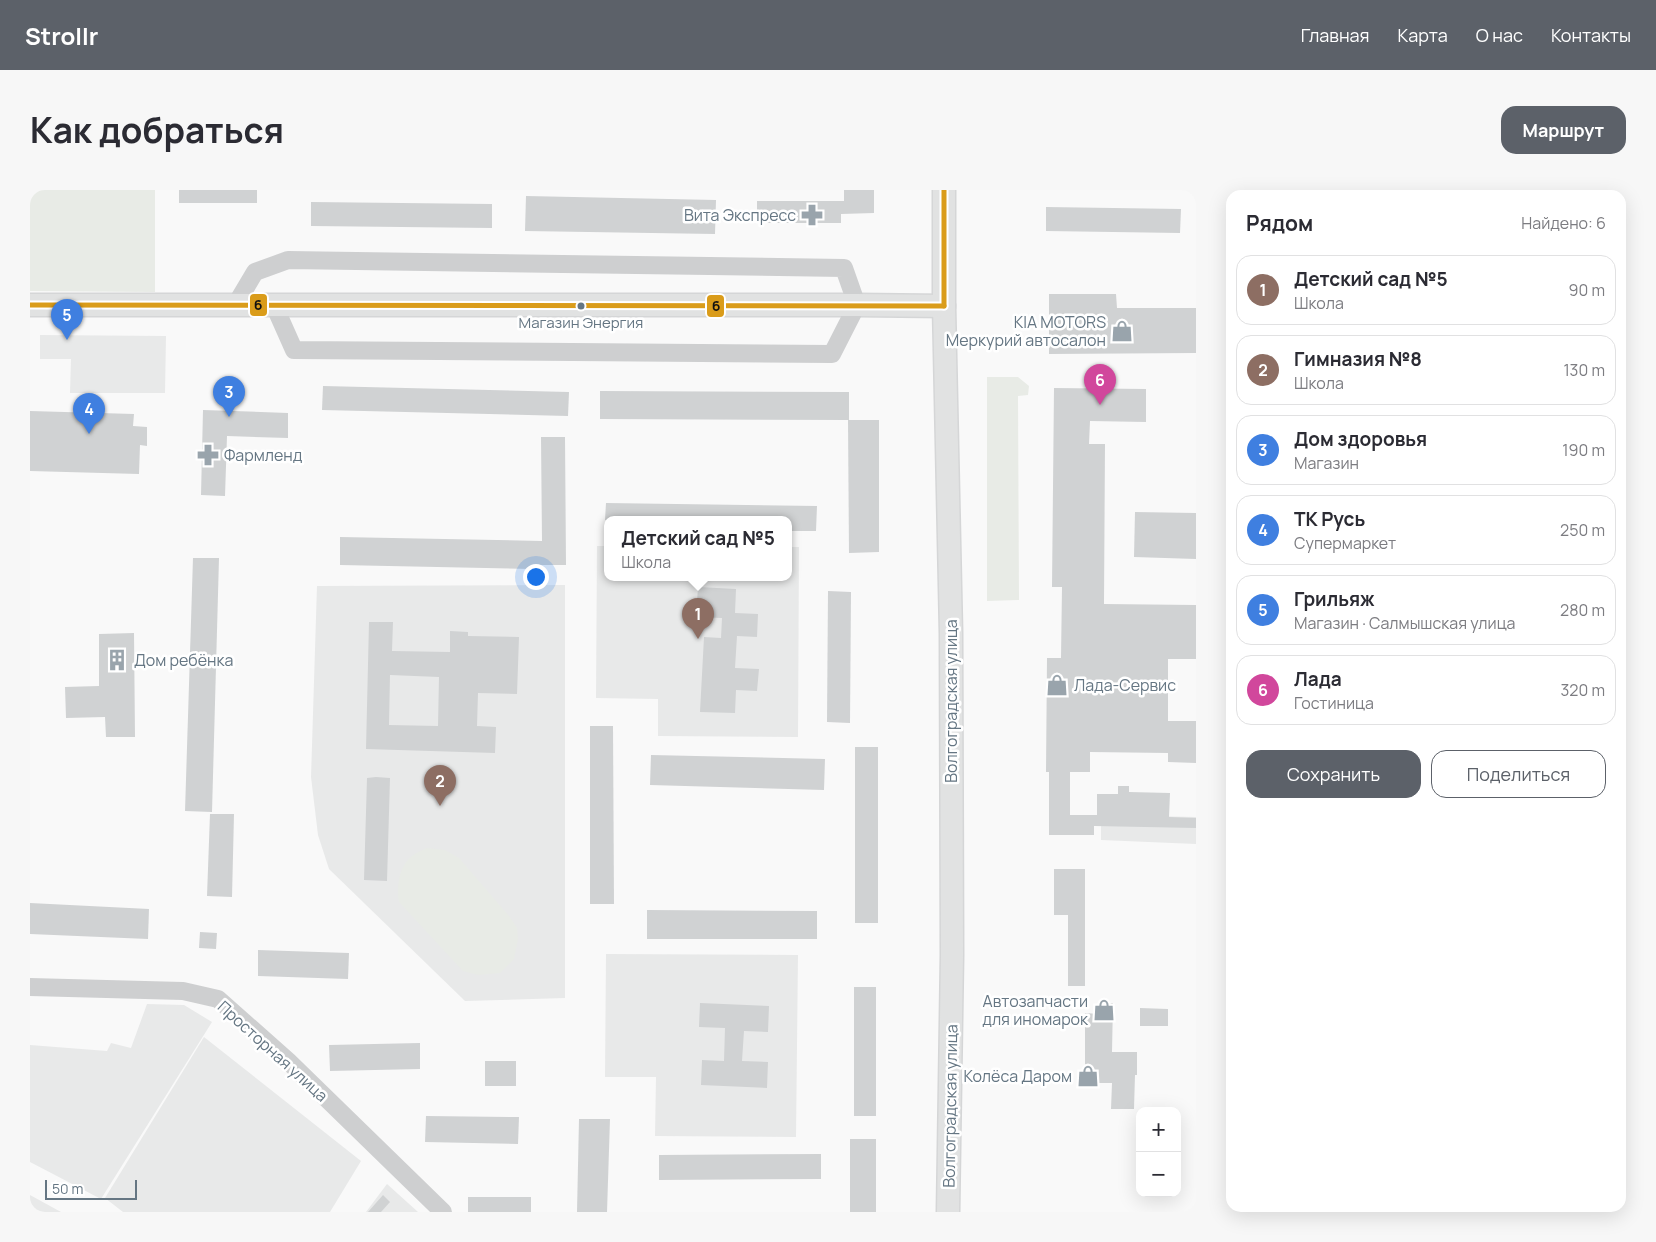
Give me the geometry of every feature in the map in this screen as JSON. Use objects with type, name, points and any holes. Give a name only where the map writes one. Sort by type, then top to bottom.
[{"type":"main road","name":"Волгоградская улица","points":[[944,190],[944,306],[951,652],[952,955],[948,1212]]},
{"type":"main road","points":[[30,305],[944,306]]},
{"type":"street","points":[[236,304],[255,272],[288,260],[844,268],[857,305],[832,354],[823,354],[294,350],[274,305]]},
{"type":"street","name":"Просторная улица","points":[[30,987],[183,991],[218,999],[288,1061],[443,1212]]},
{"type":"shaded area","points":[[30,190],[155,190],[155,292],[30,291]]},
{"type":"shaded area","points":[[40,335],[166,336],[165,393],[70,393],[71,359],[40,359]]},
{"type":"shaded area","points":[[987,377],[1018,377],[1029,386],[1028,395],[1018,396],[1019,600],[987,601]]},
{"type":"shaded area","points":[[597,546],[604,546],[604,581],[792,581],[792,547],[799,547],[798,737],[658,736],[658,699],[596,698]]},
{"type":"shaded area","points":[[565,585],[565,998],[465,1001],[329,869],[318,835],[311,777],[317,586]]},
{"type":"shaded area","points":[[1101,815],[1196,817],[1196,844],[1101,840]]},
{"type":"shaded area","points":[[427,848],[445,850],[459,858],[517,928],[518,939],[514,959],[500,973],[478,975],[463,971],[399,902],[398,883],[404,865],[412,856]]},
{"type":"shaded area","points":[[606,954],[798,955],[796,1137],[655,1136],[656,1077],[605,1077]]},
{"type":"shaded area","points":[[147,1004],[184,1005],[212,1022],[101,1199],[30,1162],[30,1045],[107,1051],[111,1043],[131,1048]]},
{"type":"shaded area","points":[[204,1037],[361,1161],[330,1212],[123,1212],[105,1198]]},
{"type":"shaded area","points":[[387,1184],[418,1212],[366,1212]]},
{"type":"shaded area","points":[[30,1195],[61,1212],[30,1212]]},
{"type":"building","points":[[179,190],[257,190],[257,203],[179,203]]},
{"type":"building","points":[[844,190],[874,190],[874,213],[841,214],[841,223],[757,223],[757,201],[844,201]]},
{"type":"building","points":[[526,196],[716,200],[715,234],[525,231]]},
{"type":"building","points":[[311,202],[492,204],[492,228],[311,226]]},
{"type":"building","points":[[1046,207],[1181,209],[1180,233],[1046,231]]},
{"type":"building","name":"KIA MOTORS Меркурий автосалон","points":[[1049,294],[1116,294],[1117,308],[1196,308],[1196,353],[1049,354]]},
{"type":"building","points":[[323,386],[569,392],[568,416],[322,410]]},
{"type":"building","points":[[1054,388],[1146,389],[1146,422],[1090,421],[1089,444],[1105,444],[1104,604],[1196,605],[1196,659],[1168,659],[1168,721],[1196,721],[1196,763],[1168,762],[1168,753],[1090,752],[1090,772],[1070,772],[1070,815],[1097,815],[1097,794],[1118,794],[1118,786],[1129,786],[1129,792],[1170,793],[1169,817],[1196,818],[1196,828],[1094,826],[1094,835],[1049,835],[1049,772],[1046,772],[1047,658],[1061,658],[1062,587],[1052,587]]},
{"type":"building","points":[[600,391],[849,392],[849,420],[600,419]]},
{"type":"building","points":[[203,410],[288,413],[288,438],[227,436],[225,496],[201,495]]},
{"type":"building","points":[[30,411],[134,414],[133,426],[147,427],[147,446],[140,445],[139,474],[30,471]]},
{"type":"building","points":[[848,420],[879,420],[879,552],[849,553]]},
{"type":"building","points":[[541,437],[565,437],[566,565],[533,565],[532,569],[340,565],[340,537],[542,541]]},
{"type":"building","points":[[606,503],[817,506],[816,531],[792,531],[792,516],[605,516]]},
{"type":"building","points":[[1135,512],[1196,513],[1196,559],[1134,557]]},
{"type":"building","points":[[193,558],[219,558],[212,812],[185,811]]},
{"type":"building","points":[[698,587],[736,589],[735,613],[758,614],[757,637],[737,636],[735,668],[759,669],[757,691],[736,690],[735,713],[700,712],[704,637],[721,638],[722,618],[696,617]]},
{"type":"building","points":[[828,591],[851,592],[850,723],[827,722]]},
{"type":"building","points":[[369,622],[393,622],[392,651],[450,652],[450,631],[468,632],[468,636],[519,637],[517,694],[478,693],[477,726],[496,727],[495,753],[366,749]],"holes":[[[390,675],[439,677],[438,726],[389,725]]]},
{"type":"building","name":"Дом ребёнка","points":[[134,633],[135,737],[106,737],[105,717],[66,718],[65,687],[99,686],[99,634]]},
{"type":"building","points":[[590,726],[613,726],[614,904],[590,904]]},
{"type":"building","points":[[855,747],[878,747],[878,923],[855,923]]},
{"type":"building","points":[[651,755],[825,759],[824,790],[650,785]]},
{"type":"building","points":[[367,778],[390,778],[387,881],[364,880]]},
{"type":"building","points":[[210,814],[234,814],[232,897],[207,896]]},
{"type":"building","points":[[1054,869],[1085,869],[1085,986],[1068,986],[1068,915],[1054,915]]},
{"type":"building","points":[[30,903],[149,909],[148,939],[30,934]]},
{"type":"building","points":[[647,910],[817,911],[817,939],[647,939]]},
{"type":"building","points":[[200,932],[217,933],[216,949],[199,948]]},
{"type":"building","points":[[258,950],[349,953],[348,979],[258,976]]},
{"type":"building","points":[[854,987],[876,987],[876,1116],[854,1116]]},
{"type":"building","points":[[700,1003],[769,1006],[768,1032],[744,1031],[742,1061],[768,1062],[767,1088],[701,1085],[702,1060],[724,1061],[725,1028],[699,1027]]},
{"type":"building","points":[[1099,1003],[1113,1003],[1112,1052],[1137,1052],[1134,1109],[1111,1109],[1112,1083],[1085,1083],[1085,1013],[1099,1014]]},
{"type":"building","points":[[1140,1008],[1168,1009],[1168,1026],[1140,1026]]},
{"type":"building","points":[[420,1043],[420,1069],[330,1071],[329,1045]]},
{"type":"building","points":[[485,1061],[516,1061],[516,1086],[485,1086]]},
{"type":"building","points":[[426,1116],[519,1117],[518,1144],[425,1142]]},
{"type":"building","points":[[579,1119],[610,1119],[607,1212],[577,1212]]},
{"type":"building","points":[[850,1139],[876,1139],[876,1212],[850,1212]]},
{"type":"building","points":[[821,1154],[821,1179],[659,1180],[659,1155]]},
{"type":"building","points":[[383,1195],[390,1202],[381,1212],[368,1212]]},
{"type":"building","points":[[468,1197],[531,1197],[531,1212],[468,1212]]},
{"type":"transit line","name":"6","points":[[944,190],[944,306]]},
{"type":"transit line","name":"6","points":[[30,305],[944,306]]},
{"type":"place","name":"Вита Экспресс","points":[[812,215]]},
{"type":"place","name":"Магазин Энергия","points":[[581,306]]},
{"type":"place","name":"KIA MOTORS Меркурий автосалон","points":[[1122,331]]},
{"type":"place","name":"Грильяж","points":[[67,340]]},
{"type":"place","name":"Лада","points":[[1100,405]]},
{"type":"place","name":"Дом здоровья","points":[[229,417]]},
{"type":"place","name":"ТК Русь","points":[[89,434]]},
{"type":"place","name":"Фармленд","points":[[208,455]]},
{"type":"place","name":"Детский сад №5","points":[[698,639]]},
{"type":"place","name":"Дом ребёнка","points":[[117,660]]},
{"type":"place","name":"Лада-Сервис","points":[[1057,685]]},
{"type":"place","name":"Гимназия №8","points":[[440,806]]},
{"type":"place","name":"Автозапчасти для иномарок","points":[[1104,1010]]},
{"type":"place","name":"Колёса Даром","points":[[1088,1076]]}]
